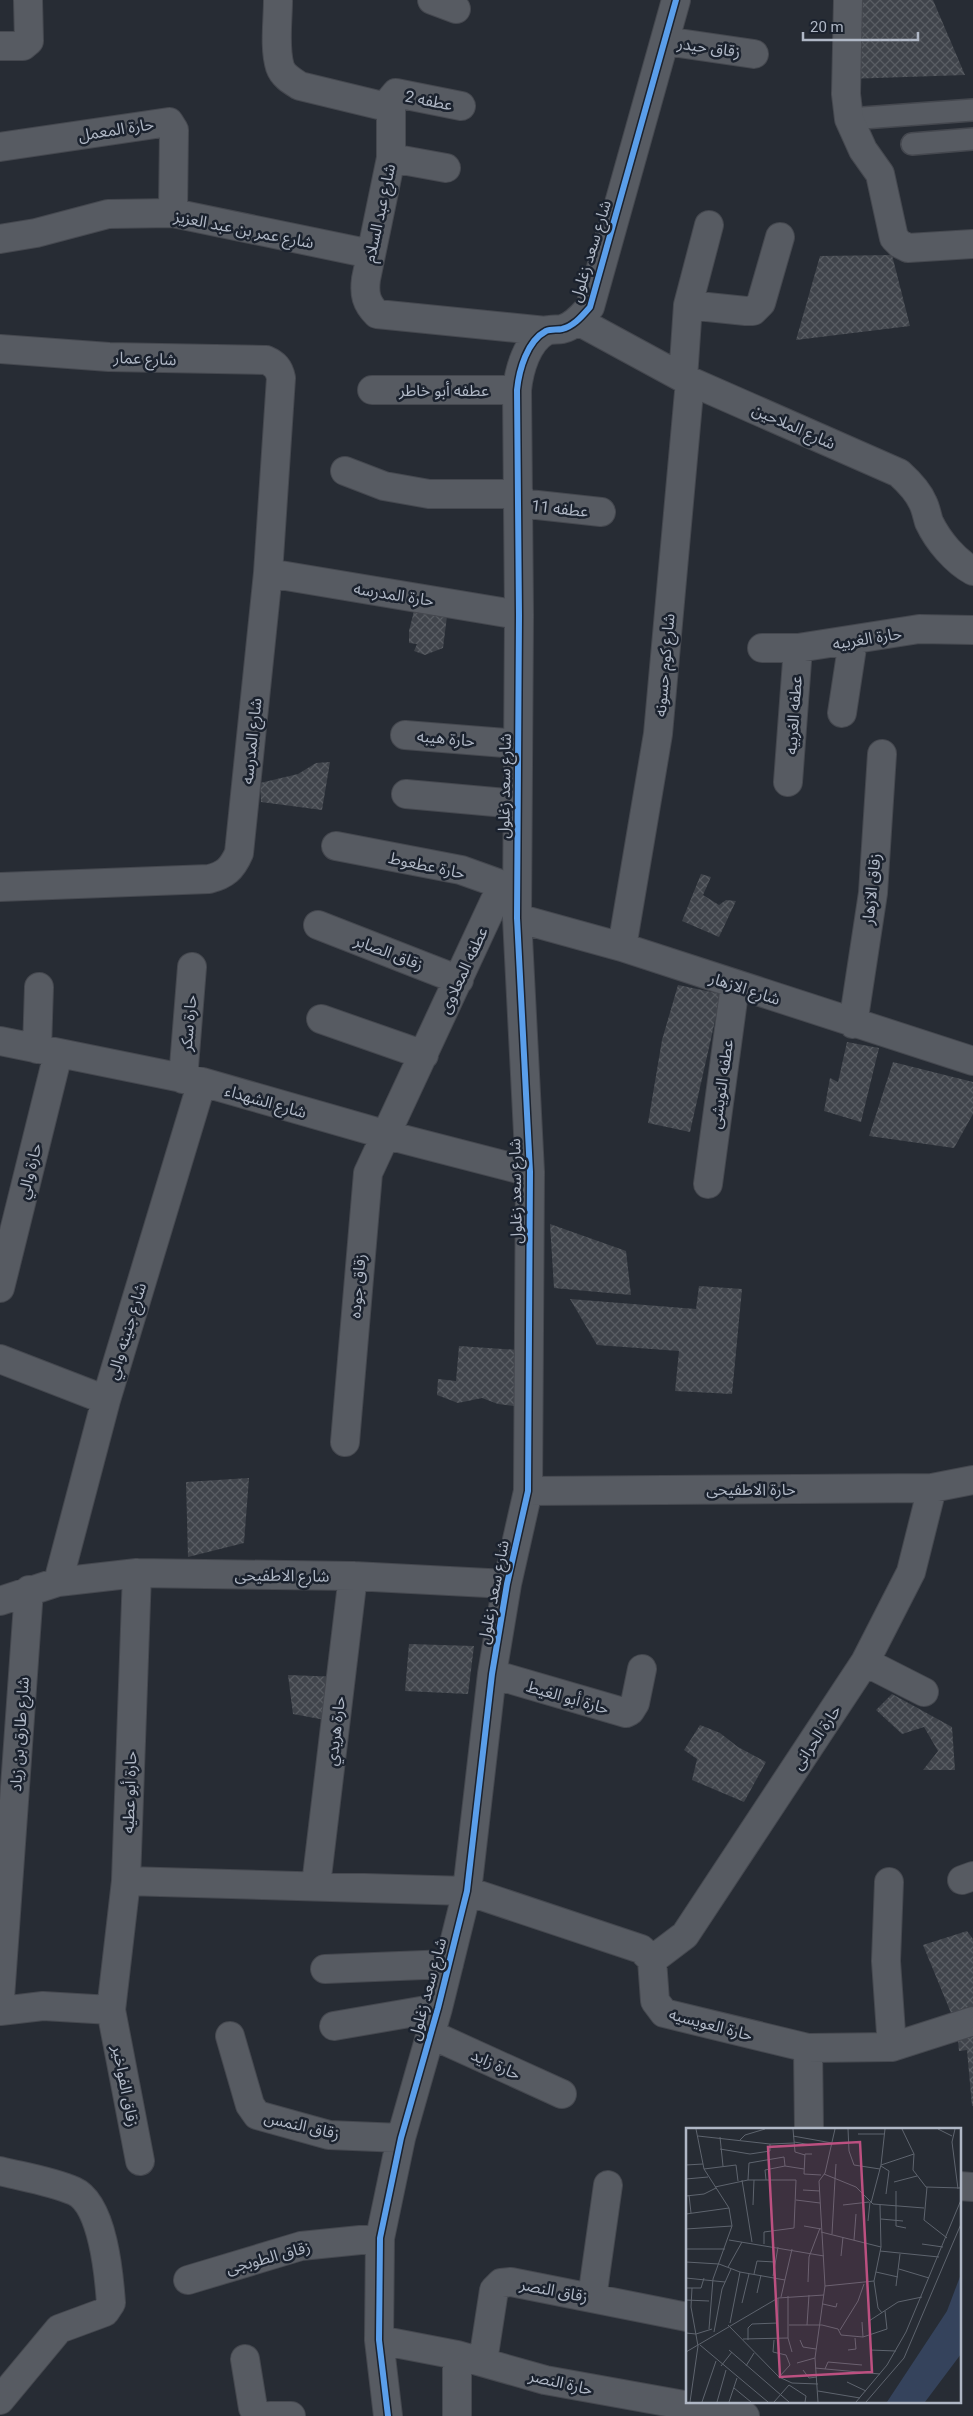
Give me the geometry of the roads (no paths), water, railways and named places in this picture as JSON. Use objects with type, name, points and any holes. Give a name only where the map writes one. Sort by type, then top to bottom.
[{"type":"street","points":[[0,46],[23,46],[29,41],[28,0]]},
{"type":"street","points":[[278,0],[278,56],[280,69],[288,79],[300,86],[394,101]]},
{"type":"street","name":"شارع سعد زغلول","points":[[388,2416],[379,2340],[380,2238],[400,2138],[438,2008],[467,1891],[492,1674],[507,1584],[528,1491],[530,1172],[517,918],[509,887],[517,804],[519,499],[517,390],[519,367],[530,348],[546,331],[563,329],[578,321],[590,307],[676,0]]},
{"type":"street","points":[[848,0],[846,94],[849,119],[863,150],[880,174],[894,238],[908,248],[973,244]]},
{"type":"street","name":"زقاق حيدر","points":[[665,41],[754,54]]},
{"type":"street","name":"عطفه 2","points":[[394,101],[461,106]]},
{"type":"street","name":"شارع عبد السلام","points":[[394,101],[391,158],[364,292],[368,304],[377,314],[546,331]]},
{"type":"street","name":"حارة المعمل","points":[[0,147],[169,122],[174,130],[173,213]]},
{"type":"street","points":[[391,158],[446,168]]},
{"type":"street","name":"شارع عمر بن عبد العزيز","points":[[0,239],[36,233],[108,214],[173,213],[371,254]]},
{"type":"street","name":"شارع كوم حسونه","points":[[622,947],[658,734],[686,379],[688,305],[709,225]]},
{"type":"street","points":[[688,305],[746,311],[758,308],[780,237]]},
{"type":"street","name":"شارع الملاحين","points":[[578,321],[686,379],[899,473],[913,486],[939,539],[953,555],[973,571]]},
{"type":"street","name":"شارع عمار","points":[[0,349],[108,357],[266,360],[274,363],[279,370],[281,378]]},
{"type":"street","name":"شارع المدرسه","points":[[0,887],[209,879],[223,876],[234,866],[239,854],[268,573],[281,378]]},
{"type":"street","name":"عطفه أبو خاطر","points":[[372,390],[517,390]]},
{"type":"street","name":"عطفه 11","points":[[345,471],[384,486],[429,494],[519,499],[601,512]]},
{"type":"street","name":"حارة المدرسه","points":[[268,573],[519,614]]},
{"type":"street","name":"حارة الغربيه","points":[[762,648],[798,648],[853,641],[919,629],[973,630]]},
{"type":"street","points":[[842,713],[853,641]]},
{"type":"street","name":"عطفه الغربيه","points":[[788,782],[798,648]]},
{"type":"street","name":"حارة هيبه","points":[[404,735],[518,744]]},
{"type":"street","name":"زقاق الازهار","points":[[853,1024],[873,893],[882,754]]},
{"type":"street","points":[[406,794],[517,804]]},
{"type":"street","name":"حارة عطعوط","points":[[336,846],[461,870],[509,887]]},
{"type":"street","name":"عطفه المعلاوى","points":[[387,1135],[459,980],[509,887]]},
{"type":"street","name":"شارع الازهار","points":[[517,918],[622,947],[853,1024],[973,1061]]},
{"type":"street","name":"زقاق الصابر","points":[[318,925],[459,980]]},
{"type":"street","name":"حارة سكر","points":[[192,967],[192,1080]]},
{"type":"street","name":"عطفه النويشى","points":[[708,1184],[735,985]]},
{"type":"street","name":"حارة والي","points":[[0,1288],[9,1214],[48,1052],[39,987]]},
{"type":"street","points":[[321,1019],[424,1055]]},
{"type":"street","name":"شارع الشهداء","points":[[0,1041],[192,1080],[387,1135],[530,1172]]},
{"type":"street","name":"شارع جنينه والي","points":[[58,1582],[192,1080]]},
{"type":"street","name":"زقاق جوده","points":[[345,1442],[364,1194],[368,1173],[387,1135]]},
{"type":"street","points":[[0,1359],[106,1400]]},
{"type":"street","name":"حارة الاطفيحى","points":[[528,1491],[932,1488],[973,1480]]},
{"type":"street","name":"حارة الحرانى","points":[[652,1960],[685,1935],[865,1662],[911,1572],[932,1488]]},
{"type":"street","name":"شارع الاطفيحى","points":[[0,1601],[58,1582],[137,1572],[353,1576],[507,1584]]},
{"type":"street","name":"حارة أبو عطيه","points":[[111,2010],[126,1881],[137,1572]]},
{"type":"street","name":"حارة هريدي","points":[[316,1885],[353,1576]]},
{"type":"street","name":"شارع طارق بن زياد","points":[[0,1998],[5,1854],[30,1590]]},
{"type":"street","points":[[865,1662],[924,1692]]},
{"type":"street","name":"حارة أبو الغيط","points":[[492,1674],[630,1712],[635,1703],[642,1669]]},
{"type":"street","points":[[126,1881],[316,1885],[467,1891],[641,1949],[652,1960]]},
{"type":"street","points":[[889,1882],[886,1961],[892,2046]]},
{"type":"street","name":"حارة العويسيه","points":[[652,1960],[655,2001],[664,2014],[808,2048],[892,2046],[973,2021]]},
{"type":"street","points":[[325,1969],[448,1964]]},
{"type":"street","points":[[0,2011],[43,2006],[111,2010]]},
{"type":"street","points":[[334,2026],[438,2008]]},
{"type":"street","name":"زقاق الفواخير","points":[[111,2010],[140,2161]]},
{"type":"street","name":"حارة زايد","points":[[430,2034],[562,2094]]},
{"type":"street","name":"زقاق النمس","points":[[230,2036],[250,2106],[257,2115],[329,2135],[400,2138]]},
{"type":"street","points":[[808,2048],[809,2128]]},
{"type":"street","points":[[0,2171],[75,2192],[86,2201],[100,2225],[111,2303],[104,2312],[59,2329],[0,2400]]},
{"type":"street","points":[[592,2298],[608,2185]]},
{"type":"street","points":[[960,2186],[973,2187]]},
{"type":"street","name":"زقاق الطوبجى","points":[[188,2280],[302,2246],[380,2238]]},
{"type":"street","name":"زقاق النصر","points":[[457,2416],[470,2358],[494,2290],[501,2284],[511,2282],[686,2317]]},
{"type":"street","name":"حارة النصر","points":[[379,2340],[470,2358],[545,2380],[745,2416]]},
{"type":"street","points":[[245,2359],[254,2408],[261,2416]]},
{"type":"street","points":[[270,2416],[290,2416]]},
{"type":"lane","points":[[849,119],[973,110]]},
{"type":"lane","points":[[912,144],[973,139]]}]
